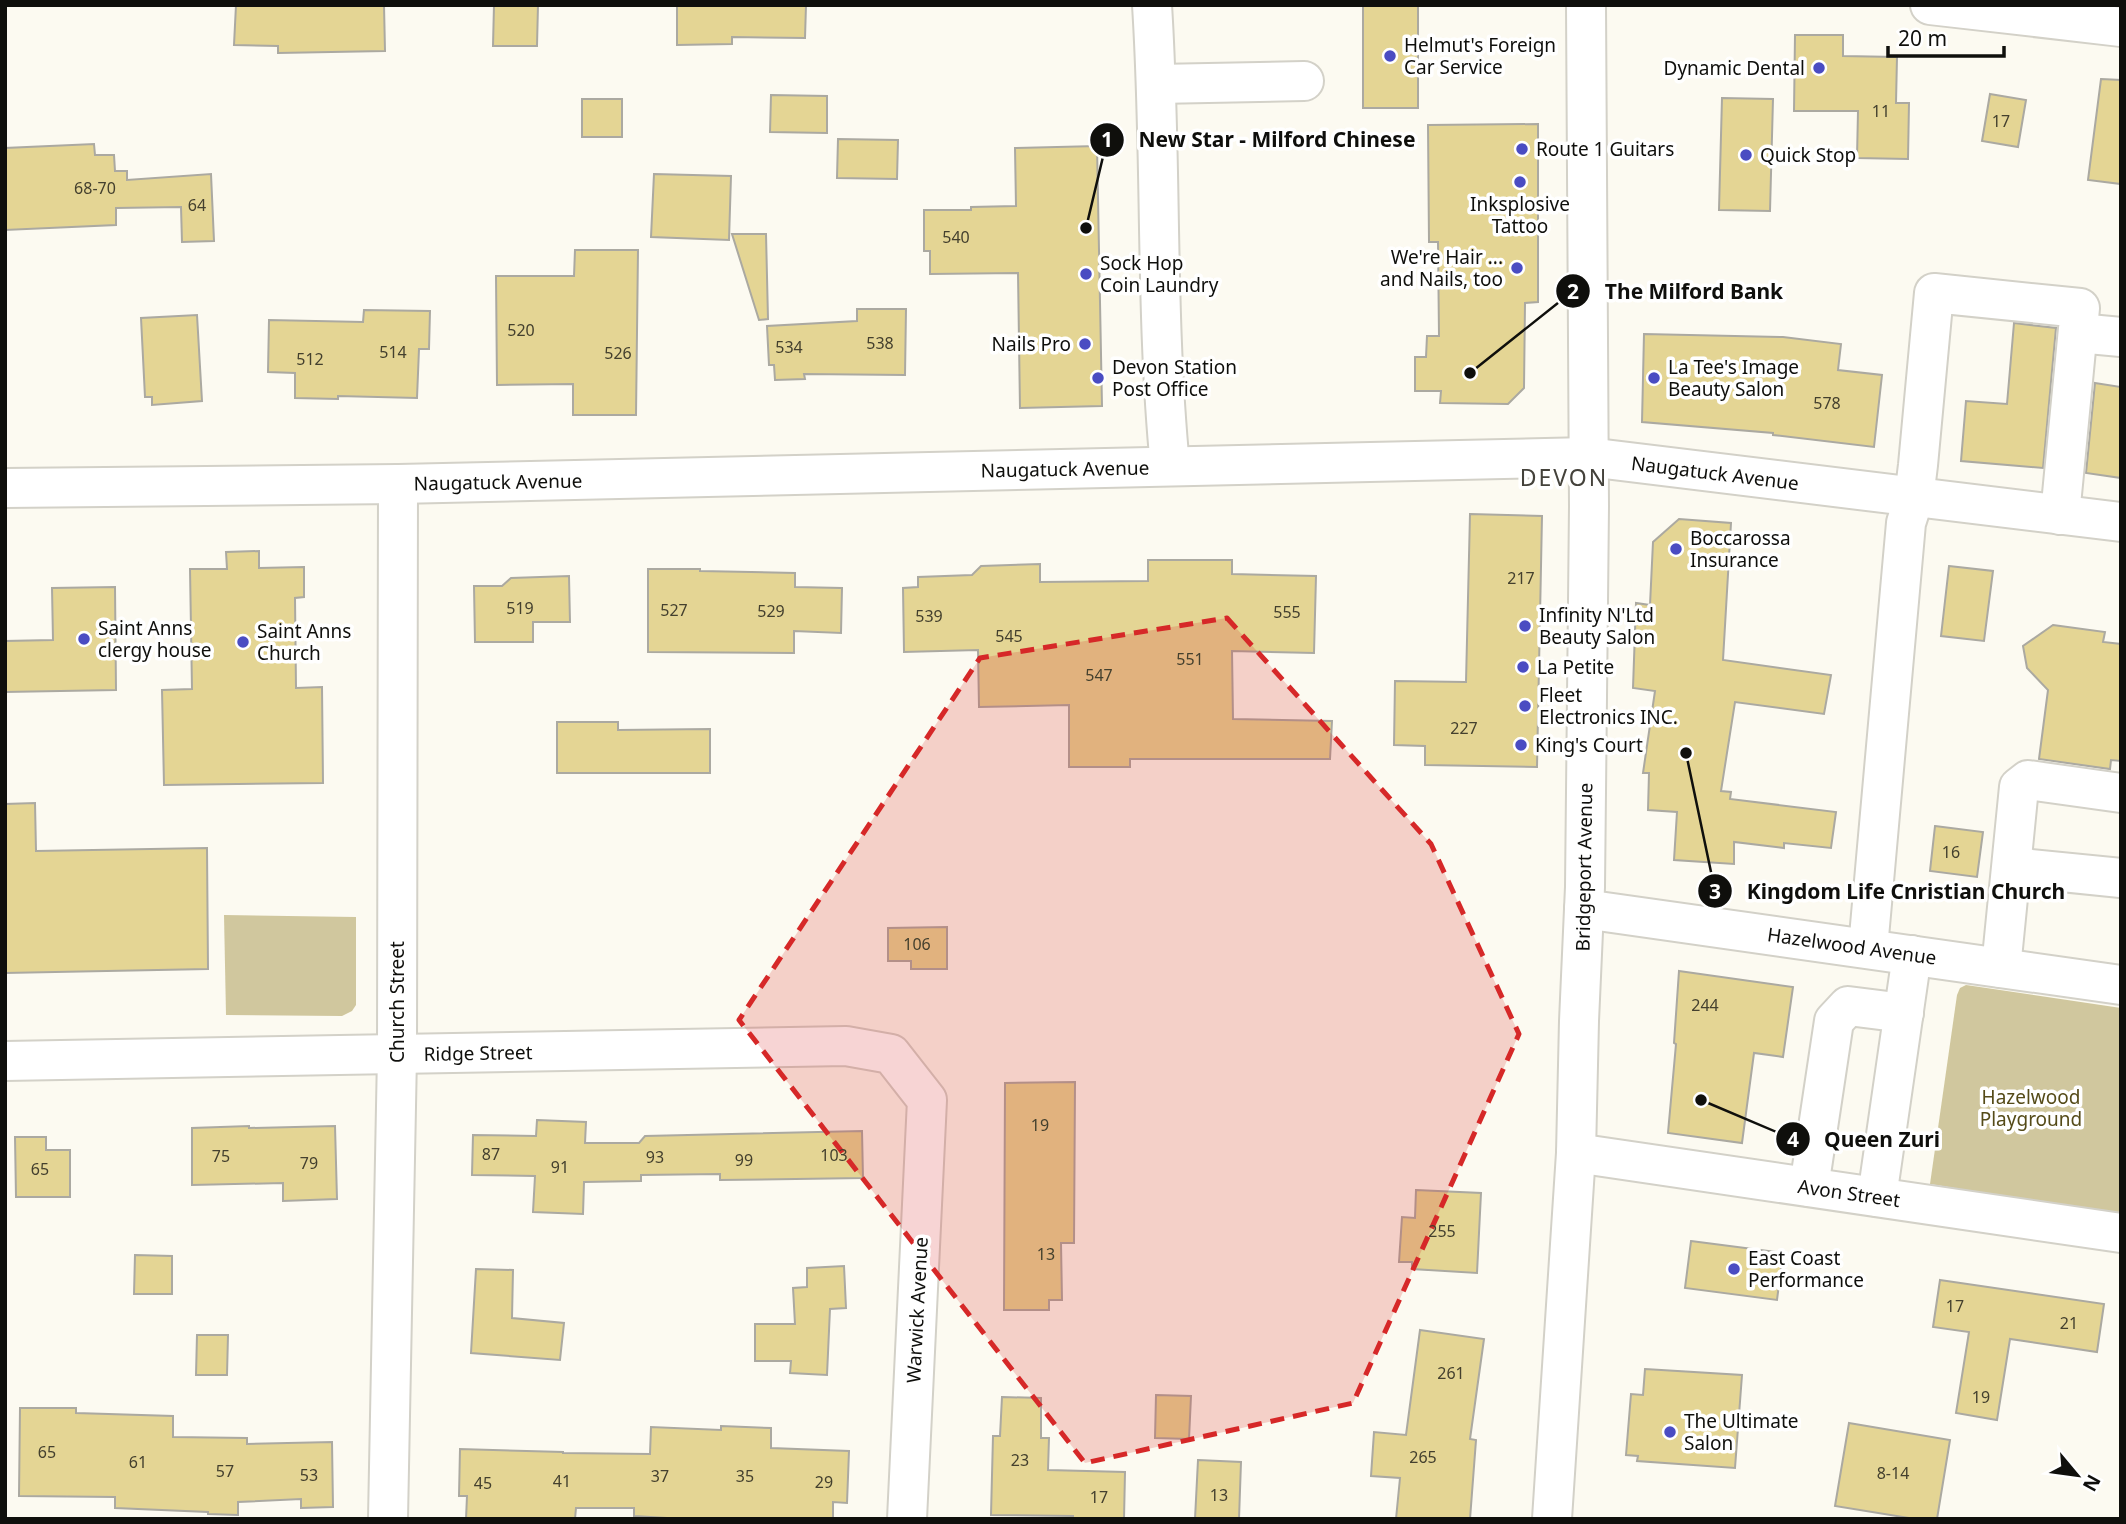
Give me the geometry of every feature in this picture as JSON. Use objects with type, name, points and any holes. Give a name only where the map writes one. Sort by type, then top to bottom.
[{"type":"street","points":[[1152,5],[1157,84],[1164,407],[1170,466]]},
{"type":"street","name":"Bridgeport Avenue","points":[[1552,1519],[1576,1153],[1584,909],[1588,457],[1586,5]]},
{"type":"street","points":[[1930,5],[2121,27]]},
{"type":"street","points":[[1157,84],[1304,82]]},
{"type":"street","points":[[1868,948],[1906,523],[1914,498],[1934,293],[2080,308],[2060,515]]},
{"type":"street","points":[[2078,333],[2121,337]]},
{"type":"street","name":"Naugatuck Avenue","points":[[5,488],[398,484],[1588,457],[2121,522]]},
{"type":"street","name":"Church Street","points":[[388,1519],[397,1055],[398,484]]},
{"type":"street","points":[[2001,968],[2019,787],[2028,780],[2121,793]]},
{"type":"street","points":[[2012,867],[2121,878]]},
{"type":"street","name":"Hazelwood Avenue","points":[[1584,909],[2121,985]]},
{"type":"street","points":[[1877,1197],[1912,955]]},
{"type":"street","points":[[1809,1187],[1834,1021],[1848,1006],[1904,1013]]},
{"type":"street","name":"Ridge Street","points":[[5,1061],[846,1046],[891,1054],[927,1100]]},
{"type":"street","name":"Warwick Avenue","points":[[907,1519],[927,1100]]},
{"type":"street","name":"Avon Street","points":[[1576,1153],[2121,1233]]},
{"type":"highlighted area","points":[[1227,618],[1431,844],[1519,1034],[1353,1403],[1085,1463],[739,1020],[980,658]]},
{"type":"green space","points":[[224,915],[356,917],[356,1005],[352,1011],[342,1016],[226,1015]]},
{"type":"green space","name":"Hazelwood Playground","points":[[1966,985],[2121,1008],[2121,1215],[1930,1184],[1957,995],[1960,988]]},
{"type":"building","points":[[236,5],[384,5],[385,51],[278,53],[278,46],[234,45]]},
{"type":"building","points":[[494,5],[538,5],[537,46],[493,46]]},
{"type":"building","points":[[677,5],[806,5],[805,38],[732,37],[732,44],[677,45]]},
{"type":"building","name":"Helmut's Foreign Car Service","points":[[1363,5],[1418,5],[1418,108],[1363,108]]},
{"type":"building","points":[[1795,35],[1843,35],[1843,56],[1897,57],[1896,103],[1909,103],[1908,159],[1857,158],[1858,111],[1794,111]]},
{"type":"building","points":[[2101,79],[2121,80],[2121,184],[2088,180]]},
{"type":"building","points":[[1990,94],[2026,100],[2018,147],[1982,141]]},
{"type":"building","points":[[771,95],[827,96],[827,133],[770,132]]},
{"type":"building","name":"Quick Stop","points":[[1722,98],[1773,99],[1770,211],[1719,210]]},
{"type":"building","points":[[582,99],[622,99],[622,137],[582,137]]},
{"type":"building","points":[[1538,124],[1538,302],[1525,303],[1524,388],[1508,404],[1440,403],[1441,391],[1415,391],[1415,357],[1426,357],[1427,336],[1439,336],[1438,242],[1429,242],[1428,125]]},
{"type":"building","points":[[838,139],[898,140],[897,179],[837,178]]},
{"type":"building","points":[[94,144],[95,155],[114,155],[115,171],[127,171],[127,180],[211,174],[214,241],[182,242],[181,207],[116,208],[116,225],[5,230],[5,148]]},
{"type":"building","points":[[1097,146],[1102,406],[1020,408],[1018,273],[930,274],[930,251],[924,251],[924,210],[1016,206],[1015,148]]},
{"type":"building","points":[[654,174],[731,176],[729,240],[651,237]]},
{"type":"building","points":[[732,234],[766,234],[768,319],[759,320]]},
{"type":"building","points":[[575,250],[638,250],[636,415],[573,415],[573,384],[497,385],[496,276],[574,276]]},
{"type":"building","points":[[857,309],[906,309],[905,375],[804,374],[805,379],[775,380],[774,365],[769,365],[767,326],[857,321]]},
{"type":"building","points":[[364,310],[430,311],[429,349],[419,349],[417,398],[295,398],[295,373],[268,372],[269,320],[363,322]]},
{"type":"building","points":[[197,315],[202,401],[152,405],[152,397],[145,397],[141,318]]},
{"type":"building","points":[[2014,323],[2056,328],[2043,468],[1961,461],[1966,401],[2007,404]]},
{"type":"building","points":[[1644,334],[1783,337],[1841,344],[1838,370],[1882,375],[1874,447],[1773,433],[1642,422]]},
{"type":"building","points":[[2095,383],[2121,387],[2121,478],[2086,473]]},
{"type":"building","points":[[1470,514],[1542,516],[1537,767],[1425,765],[1425,746],[1394,745],[1395,681],[1466,682]]},
{"type":"building","points":[[1679,519],[1731,523],[1723,660],[1831,675],[1824,714],[1735,702],[1721,791],[1731,792],[1730,799],[1836,812],[1831,848],[1784,843],[1784,848],[1734,842],[1734,864],[1674,860],[1677,812],[1648,810],[1649,773],[1643,773],[1655,691],[1633,688],[1636,603],[1650,605],[1653,542]]},
{"type":"building","name":"Saint Anns Church","points":[[259,551],[259,568],[304,567],[304,597],[295,598],[296,688],[322,687],[323,783],[164,785],[162,690],[192,689],[190,569],[227,569],[226,552]]},
{"type":"building","points":[[1148,560],[1232,560],[1232,574],[1316,576],[1314,653],[1232,651],[1233,719],[1332,721],[1330,759],[1130,759],[1130,767],[1069,767],[1069,705],[979,707],[978,650],[904,652],[903,588],[918,587],[918,577],[972,575],[981,566],[1040,564],[1040,582],[1148,581]]},
{"type":"building","points":[[1949,566],[1993,571],[1984,641],[1941,636]]},
{"type":"building","points":[[648,569],[795,573],[795,587],[842,588],[841,633],[794,631],[794,653],[648,652]]},
{"type":"building","points":[[569,576],[570,622],[533,622],[533,642],[475,642],[474,586],[502,586],[511,578]]},
{"type":"building","name":"Saint Anns clergy house","points":[[115,587],[116,690],[5,692],[5,641],[53,640],[52,588]]},
{"type":"building","points":[[2053,625],[2105,632],[2103,642],[2121,644],[2121,761],[2111,760],[2110,769],[2039,759],[2048,690],[2027,668],[2023,646]]},
{"type":"building","points":[[557,722],[618,722],[618,730],[710,729],[710,773],[557,773]]},
{"type":"building","points":[[35,803],[36,851],[207,848],[208,969],[5,973],[5,804]]},
{"type":"building","points":[[1935,826],[1983,832],[1977,877],[1930,871]]},
{"type":"building","points":[[947,927],[947,969],[911,969],[911,961],[888,961],[888,928]]},
{"type":"building","points":[[1679,971],[1793,987],[1783,1057],[1754,1053],[1742,1143],[1668,1133]]},
{"type":"building","points":[[1075,1082],[1074,1243],[1061,1243],[1062,1300],[1049,1300],[1049,1310],[1004,1310],[1005,1083]]},
{"type":"building","points":[[537,1120],[586,1122],[585,1143],[639,1143],[645,1136],[862,1131],[863,1178],[720,1180],[720,1174],[641,1175],[641,1181],[584,1182],[583,1214],[533,1212],[535,1176],[472,1175],[473,1135],[536,1136]]},
{"type":"building","points":[[335,1126],[337,1199],[283,1201],[283,1183],[192,1185],[192,1128]]},
{"type":"building","points":[[15,1137],[46,1137],[46,1150],[70,1150],[70,1197],[16,1197]]},
{"type":"building","points":[[1416,1190],[1481,1193],[1477,1273],[1412,1269],[1412,1262],[1399,1262],[1402,1217],[1415,1218]]},
{"type":"building","name":"East Coast Performance","points":[[1691,1241],[1783,1253],[1777,1300],[1685,1288]]},
{"type":"building","points":[[135,1255],[172,1256],[172,1294],[134,1294]]},
{"type":"building","points":[[844,1266],[846,1308],[830,1309],[827,1375],[790,1373],[791,1361],[755,1361],[755,1324],[795,1324],[793,1288],[807,1287],[807,1268]]},
{"type":"building","points":[[476,1269],[513,1270],[512,1318],[564,1323],[560,1360],[471,1353]]},
{"type":"building","points":[[1940,1280],[2104,1304],[2097,1352],[2010,1339],[1997,1420],[1956,1413],[1969,1332],[1933,1327]]},
{"type":"building","points":[[1420,1330],[1484,1339],[1470,1439],[1476,1440],[1470,1519],[1396,1519],[1400,1478],[1371,1476],[1374,1432],[1406,1435]]},
{"type":"building","points":[[197,1335],[228,1335],[227,1375],[196,1375]]},
{"type":"building","points":[[1645,1369],[1742,1375],[1735,1468],[1637,1461],[1638,1456],[1626,1455],[1631,1394],[1643,1395]]},
{"type":"building","points":[[1156,1395],[1191,1396],[1189,1439],[1155,1438]]},
{"type":"building","points":[[1002,1397],[1041,1398],[1041,1438],[1049,1438],[1048,1470],[1125,1472],[1124,1519],[991,1515],[993,1436],[1000,1436]]},
{"type":"building","points":[[20,1408],[76,1408],[76,1413],[173,1416],[173,1437],[247,1438],[247,1444],[332,1442],[333,1507],[301,1508],[301,1499],[238,1502],[238,1515],[208,1514],[115,1508],[115,1497],[19,1496]]},
{"type":"building","points":[[1849,1423],[1950,1440],[1937,1519],[1915,1519],[1835,1506]]},
{"type":"building","points":[[721,1426],[771,1428],[771,1448],[849,1451],[847,1503],[833,1502],[833,1519],[684,1519],[634,1516],[634,1508],[576,1508],[575,1519],[466,1519],[467,1496],[459,1496],[460,1449],[650,1454],[651,1427],[721,1430]]},
{"type":"building","points":[[1198,1460],[1241,1462],[1239,1519],[1195,1519]]},
{"type":"place","name":"Helmut's Foreign Car Service","points":[[1390,56]]},
{"type":"place","name":"Dynamic Dental","points":[[1819,68]]},
{"type":"place","name":"Route 1 Guitars","points":[[1522,149]]},
{"type":"place","name":"Quick Stop","points":[[1746,155]]},
{"type":"place","name":"Inksplosive Tattoo","points":[[1520,182]]},
{"type":"place","name":"New Star - Milford Chinese","points":[[1086,228]]},
{"type":"place","name":"We're Hair ... and Nails, too","points":[[1517,268]]},
{"type":"place","name":"Sock Hop Coin Laundry","points":[[1086,274]]},
{"type":"place","name":"Nails Pro","points":[[1085,344]]},
{"type":"place","name":"The Milford Bank","points":[[1470,373]]},
{"type":"place","name":"Devon Station Post Office","points":[[1098,378]]},
{"type":"place","name":"La Tee's Image Beauty Salon","points":[[1654,378]]},
{"type":"place","name":"Boccarossa Insurance","points":[[1676,549]]},
{"type":"place","name":"Infinity N'Ltd Beauty Salon","points":[[1525,626]]},
{"type":"place","name":"Saint Anns clergy house","points":[[84,639]]},
{"type":"place","name":"Saint Anns Church","points":[[243,642]]},
{"type":"place","name":"La Petite","points":[[1523,667]]},
{"type":"place","name":"Fleet Electronics INC.","points":[[1525,706]]},
{"type":"place","name":"King's Court","points":[[1521,745]]},
{"type":"place","name":"Kingdom Life Cnristian Church","points":[[1686,753]]},
{"type":"place","name":"Queen Zuri","points":[[1701,1100]]},
{"type":"place","name":"East Coast Performance","points":[[1734,1269]]},
{"type":"place","name":"The Ultimate Salon","points":[[1670,1432]]},
{"type":"district","name":"DEVON","points":[[1564,478]]}]
